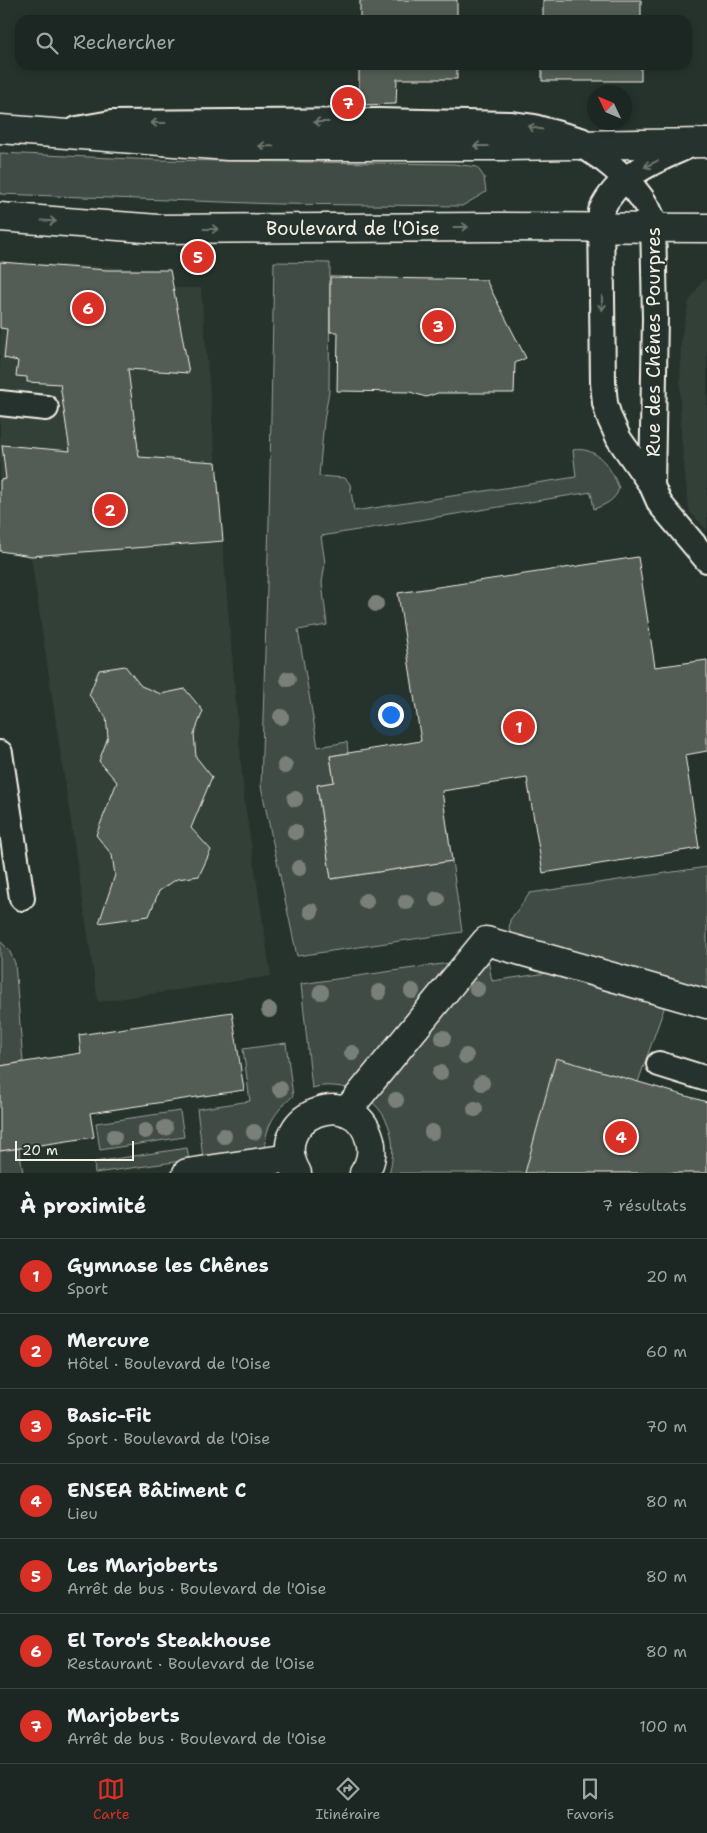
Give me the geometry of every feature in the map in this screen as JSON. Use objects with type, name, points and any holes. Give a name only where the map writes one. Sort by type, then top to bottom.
[{"type":"main road","points":[[0,129],[48,134],[238,146],[701,143]]},
{"type":"main road","name":"Boulevard de l'Oise","points":[[0,217],[158,229],[707,228]]},
{"type":"main road","points":[[346,1112],[486,941],[707,1004]]},
{"type":"main road","points":[[187,1173],[294,1166],[290,1143],[292,1135],[301,1121],[323,1109],[346,1112],[355,1116],[361,1122],[369,1136],[372,1153],[364,1173]]},
{"type":"lane","name":"Rue des Chênes Pourpres","points":[[701,143],[636,171],[624,179],[605,202],[601,211],[600,228],[603,382],[606,403],[614,430],[652,486],[660,504],[707,560]]},
{"type":"lane","name":"Rue des Chênes Pourpres","points":[[590,145],[641,197],[650,209],[655,228],[652,486]]},
{"type":"lane","points":[[0,403],[46,408]]},
{"type":"lane","points":[[0,753],[22,898]]},
{"type":"lane","points":[[659,1064],[707,1080]]},
{"type":"shaded area","points":[[0,153],[156,160],[454,164],[477,167],[484,177],[486,192],[462,206],[278,204],[0,194]]},
{"type":"shaded area","points":[[0,262],[170,270],[173,288],[201,288],[244,797],[271,976],[98,1002],[31,557],[0,551]]},
{"type":"shaded area","points":[[274,262],[330,263],[329,391],[319,476],[345,478],[350,484],[354,511],[576,477],[573,450],[590,451],[596,455],[608,466],[619,488],[613,499],[594,509],[591,492],[321,536],[325,563],[322,583],[327,625],[298,630],[318,747],[347,742],[348,753],[330,756],[334,782],[317,785],[331,879],[452,861],[462,932],[297,956],[261,786]]},
{"type":"shaded area","points":[[707,278],[707,530],[690,512],[688,504],[681,434],[680,401],[681,338],[689,302],[700,284]]},
{"type":"shaded area","points":[[707,867],[707,989],[513,935],[509,930],[510,920],[530,893]]},
{"type":"shaded area","points":[[0,941],[9,950],[15,963],[23,1062],[0,1066]]},
{"type":"shaded area","points":[[488,960],[492,981],[561,971],[666,1003],[638,1082],[525,1173],[389,1173],[393,1154],[391,1135],[384,1117],[372,1102]]},
{"type":"shaded area","points":[[456,962],[352,1089],[332,1086],[312,1088],[301,984]]},
{"type":"shaded area","points":[[286,1043],[293,1096],[272,1120],[264,1149],[203,1158],[197,1109],[250,1101],[243,1049]]},
{"type":"shaded area","points":[[180,1111],[184,1137],[100,1150],[96,1123]]},
{"type":"shaded area","points":[[19,1148],[23,1173],[0,1173],[0,1151]]},
{"type":"shaded area","points":[[187,1148],[189,1160],[95,1173],[94,1162]]},
{"type":"building","points":[[360,0],[457,0],[457,15],[360,15]]},
{"type":"building","points":[[543,0],[641,0],[641,15],[543,15]]},
{"type":"building","points":[[359,70],[457,70],[457,79],[397,79],[396,104],[359,105]]},
{"type":"building","points":[[542,70],[641,70],[641,81],[542,81]]},
{"type":"building","points":[[0,262],[107,270],[170,270],[189,373],[128,369],[139,457],[216,462],[223,541],[31,556],[0,551],[0,480],[6,479],[2,445],[70,451],[60,384],[27,382],[27,377],[16,376],[18,361],[4,358],[7,329],[0,328]]},
{"type":"building","points":[[330,277],[486,280],[526,358],[515,363],[514,393],[438,393],[426,397],[410,392],[337,391],[338,332],[330,332]]},
{"type":"building","points":[[638,557],[655,667],[707,660],[707,751],[685,755],[699,848],[543,873],[527,778],[442,791],[452,861],[331,879],[317,785],[334,782],[330,756],[421,741],[398,593]]},
{"type":"building","points":[[125,666],[141,686],[161,694],[185,689],[203,711],[194,734],[196,757],[212,777],[191,828],[211,850],[199,876],[177,879],[159,891],[149,916],[99,923],[115,875],[112,855],[96,835],[117,782],[99,761],[108,737],[106,717],[89,695],[99,670]]},
{"type":"building","points":[[232,1012],[244,1090],[90,1113],[94,1137],[0,1151],[0,1066],[81,1053],[79,1035]]},
{"type":"building","points":[[556,1058],[707,1102],[707,1173],[525,1173]]},
{"type":"place","name":"Marjoberts","points":[[348,103]]},
{"type":"place","name":"Les Marjoberts","points":[[198,257]]},
{"type":"place","name":"El Toro's Steakhouse","points":[[88,308]]},
{"type":"place","name":"Basic-Fit","points":[[438,326]]},
{"type":"place","name":"Mercure","points":[[110,510]]},
{"type":"place","name":"Gymnase les Chênes","points":[[519,727]]},
{"type":"place","name":"ENSEA Bâtiment C","points":[[621,1137]]}]
